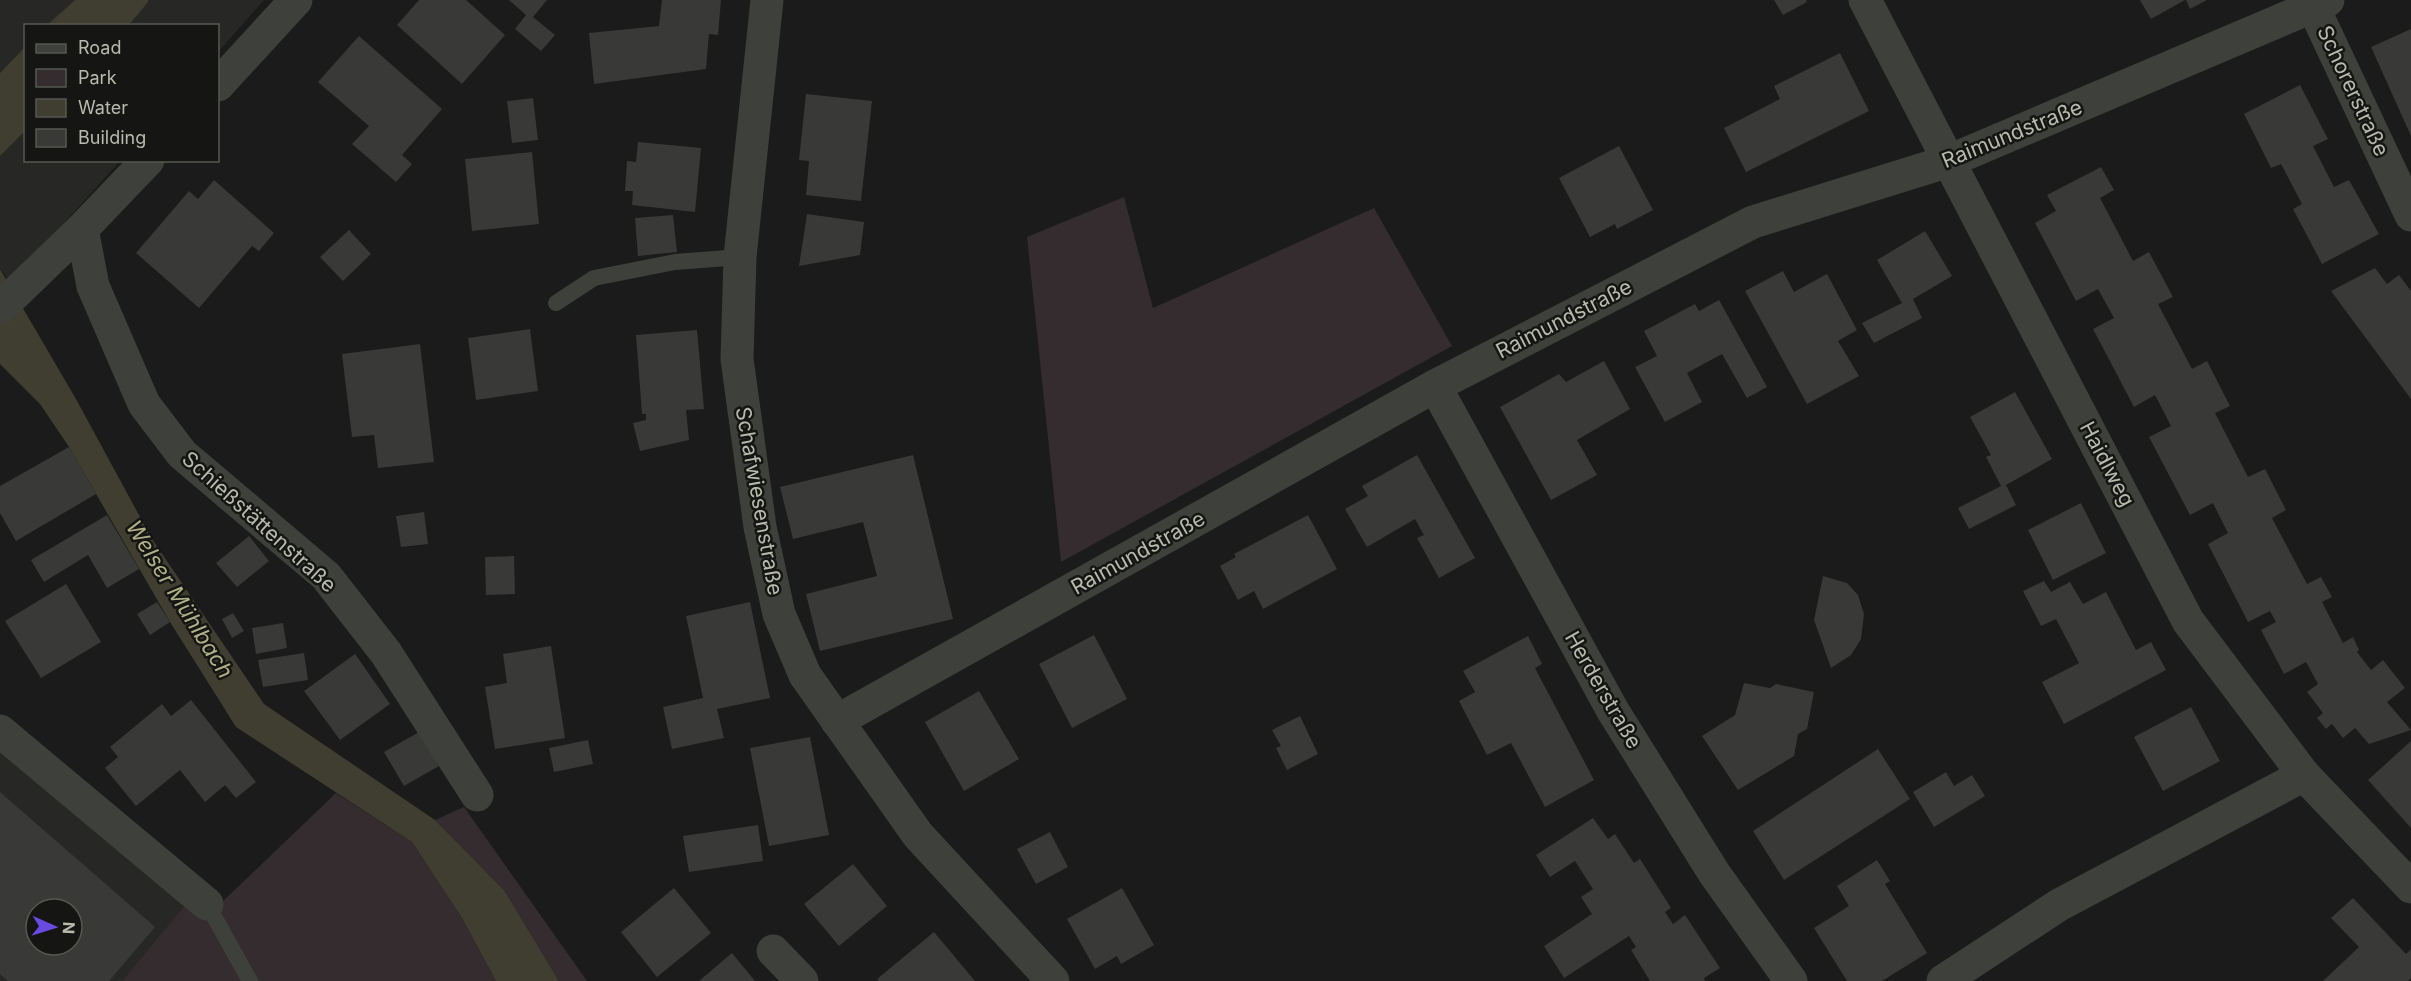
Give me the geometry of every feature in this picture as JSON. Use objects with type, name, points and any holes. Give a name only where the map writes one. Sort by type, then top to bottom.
[{"type":"street","points":[[219,84],[296,0]]},
{"type":"street","name":"Schafwiesenstraße","points":[[767,0],[740,257],[737,359],[760,526],[779,614],[805,675],[918,835],[1053,981]]},
{"type":"street","name":"Haidlweg","points":[[1865,0],[2188,621],[2304,775],[2411,887]]},
{"type":"street","name":"Raimundstraße","points":[[837,721],[1435,386],[1753,222],[1949,161],[2317,2]]},
{"type":"street","name":"Schorerstraße","points":[[2317,2],[2411,215]]},
{"type":"street","points":[[0,308],[82,229],[146,162]]},
{"type":"street","name":"Schießstättenstraße","points":[[82,229],[93,286],[144,404],[182,454],[326,576],[386,653],[477,795]]},
{"type":"street","name":"Herderstraße","points":[[1435,386],[1613,711],[1714,873],[1791,981]]},
{"type":"street","points":[[0,731],[207,904]]},
{"type":"street","points":[[1943,981],[2060,904],[2304,775]]},
{"type":"street","points":[[773,951],[802,981]]},
{"type":"lane","points":[[556,303],[594,278],[675,262],[740,257]]},
{"type":"lane","points":[[207,904],[250,981]]},
{"type":"shaded area","points":[[0,0],[75,0],[48,24],[24,24],[24,48],[0,73]]},
{"type":"shaded area","points":[[148,0],[264,0],[219,51],[219,24],[130,24]]},
{"type":"shaded area","points":[[24,132],[24,162],[119,162],[10,283],[0,268],[0,156]]},
{"type":"shaded area","points":[[0,746],[189,900],[122,981],[0,981]]},
{"type":"green space","points":[[1124,197],[1153,308],[1374,208],[1452,346],[1061,562],[1027,237]]},
{"type":"green space","points":[[336,793],[412,842],[462,918],[496,981],[122,981],[189,900],[220,904]]},
{"type":"green space","points":[[464,807],[587,981],[559,981],[504,890],[435,820]]},
{"type":"water","points":[[75,0],[148,0],[130,24],[48,24]]},
{"type":"water","points":[[24,48],[24,132],[0,156],[0,73]]},
{"type":"water","name":"Welser Mühlbach","points":[[0,269],[76,399],[152,539],[264,704],[435,820],[504,890],[559,981],[496,981],[462,918],[412,842],[236,727],[170,622],[69,447],[40,404],[0,364]]},
{"type":"building","points":[[419,0],[466,0],[505,35],[462,84],[397,25]]},
{"type":"building","points":[[509,0],[547,0],[533,17],[555,35],[541,51],[515,29],[526,15]]},
{"type":"building","points":[[662,0],[721,0],[718,35],[709,34],[706,69],[594,84],[589,33],[659,26]]},
{"type":"building","points":[[1774,0],[1806,0],[1807,2],[1783,15]]},
{"type":"building","points":[[2140,0],[2185,0],[2151,19]]},
{"type":"building","points":[[2186,0],[2207,0],[2190,9]]},
{"type":"building","points":[[2411,29],[2411,136],[2371,47]]},
{"type":"building","points":[[359,36],[442,109],[402,155],[412,164],[396,182],[352,144],[369,126],[318,82]]},
{"type":"building","points":[[1840,53],[1869,111],[1746,172],[1724,128],[1780,99],[1774,86]]},
{"type":"building","points":[[2300,85],[2328,139],[2313,146],[2334,187],[2349,180],[2379,234],[2322,264],[2293,209],[2302,204],[2281,164],[2271,168],[2244,114]]},
{"type":"building","points":[[806,94],[872,101],[861,201],[806,195],[809,161],[799,160]]},
{"type":"building","points":[[533,98],[538,140],[512,143],[507,101]]},
{"type":"building","points":[[638,142],[701,148],[695,212],[632,205],[633,191],[625,191],[627,161],[636,162]]},
{"type":"building","points":[[1619,146],[1653,210],[1617,229],[1615,224],[1590,237],[1559,178]]},
{"type":"building","points":[[532,152],[539,224],[472,231],[465,159]]},
{"type":"building","points":[[2101,167],[2114,190],[2100,198],[2133,261],[2149,252],[2173,297],[2158,304],[2192,369],[2207,361],[2230,406],[2215,413],[2248,477],[2265,469],[2286,510],[2272,518],[2307,584],[2321,577],[2332,597],[2322,602],[2343,643],[2353,637],[2359,650],[2357,652],[2371,670],[2383,660],[2405,688],[2387,702],[2411,730],[2369,744],[2355,728],[2343,738],[2332,724],[2326,729],[2317,718],[2323,713],[2307,692],[2318,684],[2306,662],[2284,674],[2261,630],[2276,622],[2270,611],[2248,622],[2208,544],[2228,533],[2213,503],[2190,515],[2149,437],[2171,426],[2155,395],[2134,407],[2093,329],[2114,318],[2098,289],[2076,301],[2035,223],[2056,211],[2047,195]]},
{"type":"building","points":[[214,180],[274,233],[259,251],[252,246],[199,308],[136,253],[189,191],[198,199]]},
{"type":"building","points":[[807,214],[864,222],[860,255],[799,266]]},
{"type":"building","points":[[673,215],[677,252],[638,256],[635,218]]},
{"type":"building","points":[[349,230],[371,254],[343,281],[320,257]]},
{"type":"building","points":[[1925,231],[1952,276],[1913,299],[1922,318],[1874,343],[1862,323],[1902,303],[1877,260]]},
{"type":"building","points":[[2375,268],[2387,284],[2399,275],[2411,291],[2411,399],[2331,291]]},
{"type":"building","points":[[1783,271],[1794,292],[1827,274],[1857,330],[1838,341],[1859,376],[1807,404],[1745,291]]},
{"type":"building","points":[[1719,300],[1767,387],[1747,398],[1722,354],[1687,373],[1702,402],[1665,422],[1635,367],[1657,356],[1644,331],[1695,304],[1699,311]]},
{"type":"building","points":[[530,329],[538,391],[476,400],[468,338]]},
{"type":"building","points":[[697,330],[704,409],[686,410],[689,440],[640,451],[633,423],[646,420],[646,414],[642,414],[636,335]]},
{"type":"building","points":[[420,344],[434,462],[378,468],[374,435],[352,437],[342,354]]},
{"type":"building","points":[[1604,361],[1630,409],[1577,440],[1597,475],[1551,500],[1500,407],[1559,374],[1566,382]]},
{"type":"building","points":[[2015,392],[2052,459],[2006,485],[2016,505],[1969,529],[1958,508],[2001,486],[1986,457],[1991,455],[1970,417]]},
{"type":"building","points":[[69,447],[96,494],[16,541],[0,513],[0,486]]},
{"type":"building","points":[[913,455],[953,619],[820,651],[806,594],[877,576],[863,522],[793,539],[780,487]]},
{"type":"building","points":[[1417,455],[1475,558],[1439,578],[1417,538],[1424,535],[1415,519],[1367,547],[1345,509],[1368,496],[1362,486]]},
{"type":"building","points":[[2081,503],[2106,553],[2053,580],[2028,530]]},
{"type":"building","points":[[424,512],[428,544],[401,547],[396,516]]},
{"type":"building","points":[[107,515],[139,569],[107,588],[88,555],[44,582],[31,560]]},
{"type":"building","points":[[1308,515],[1337,569],[1263,609],[1254,591],[1238,600],[1220,566],[1236,557],[1234,554]]},
{"type":"building","points":[[249,536],[269,561],[237,587],[216,563]]},
{"type":"building","points":[[514,556],[515,594],[486,595],[485,557]]},
{"type":"building","points":[[1823,576],[1847,583],[1858,595],[1864,614],[1861,639],[1851,655],[1831,668],[1814,620]]},
{"type":"building","points":[[2044,581],[2051,592],[2070,582],[2083,604],[2106,592],[2136,650],[2151,642],[2166,670],[2064,724],[2042,682],[2079,663],[2056,619],[2041,626],[2023,591]]},
{"type":"building","points":[[66,584],[101,642],[41,678],[5,621]]},
{"type":"building","points":[[157,602],[170,622],[150,635],[137,614]]},
{"type":"building","points":[[750,602],[770,698],[717,709],[724,738],[672,749],[663,707],[703,698],[686,616]]},
{"type":"building","points":[[233,613],[244,631],[232,638],[222,619]]},
{"type":"building","points":[[283,623],[287,648],[256,654],[252,628]]},
{"type":"building","points":[[1094,635],[1127,699],[1072,728],[1039,664]]},
{"type":"building","points":[[1528,636],[1542,664],[1535,668],[1594,780],[1545,807],[1511,743],[1487,755],[1459,701],[1475,692],[1463,671]]},
{"type":"building","points":[[551,646],[565,738],[495,749],[485,687],[507,683],[503,654]]},
{"type":"building","points":[[304,653],[308,680],[263,687],[258,660]]},
{"type":"building","points":[[355,654],[390,704],[340,740],[304,691]]},
{"type":"building","points":[[1744,683],[1770,688],[1776,684],[1814,692],[1807,729],[1798,734],[1794,756],[1738,790],[1702,736],[1735,715]]},
{"type":"building","points":[[979,691],[1019,759],[964,791],[925,722]]},
{"type":"building","points":[[191,700],[256,782],[236,798],[225,785],[205,802],[180,770],[136,806],[105,768],[118,757],[110,747],[162,704],[171,716]]},
{"type":"building","points":[[2191,707],[2220,761],[2163,791],[2134,737]]},
{"type":"building","points":[[1300,716],[1318,754],[1287,770],[1276,748],[1281,746],[1272,730]]},
{"type":"building","points":[[419,732],[439,766],[404,786],[384,752]]},
{"type":"building","points":[[810,737],[829,835],[769,846],[750,748]]},
{"type":"building","points":[[588,740],[593,764],[554,772],[549,748]]},
{"type":"building","points":[[2411,741],[2411,828],[2368,780]]},
{"type":"building","points":[[1878,749],[1910,799],[1784,880],[1753,831]]},
{"type":"building","points":[[1946,772],[1954,786],[1972,775],[1985,796],[1934,827],[1913,792]]},
{"type":"building","points":[[0,792],[155,927],[109,981],[8,981],[0,974]]},
{"type":"building","points":[[1593,818],[1608,839],[1615,834],[1634,863],[1640,859],[1671,908],[1665,912],[1673,924],[1685,915],[1720,968],[1704,978],[1705,981],[1650,981],[1631,950],[1636,947],[1629,936],[1564,978],[1544,946],[1592,914],[1581,897],[1593,889],[1575,861],[1550,877],[1536,855]]},
{"type":"building","points":[[758,825],[763,861],[689,872],[683,836]]},
{"type":"building","points":[[1050,832],[1068,867],[1036,884],[1017,849]]},
{"type":"building","points":[[1877,860],[1890,881],[1885,884],[1927,953],[1882,981],[1847,981],[1814,928],[1849,906],[1837,886]]},
{"type":"building","points":[[853,864],[887,906],[839,946],[804,904]]},
{"type":"building","points":[[674,888],[711,933],[657,977],[621,932]]},
{"type":"building","points":[[1122,888],[1154,945],[1121,964],[1117,956],[1095,969],[1067,919]]},
{"type":"building","points":[[2353,898],[2406,954],[2411,949],[2411,978],[2408,981],[2323,981],[2359,947],[2331,918]]},
{"type":"building","points":[[934,932],[975,981],[879,981],[877,979]]},
{"type":"building","points":[[732,953],[755,981],[699,981]]}]
